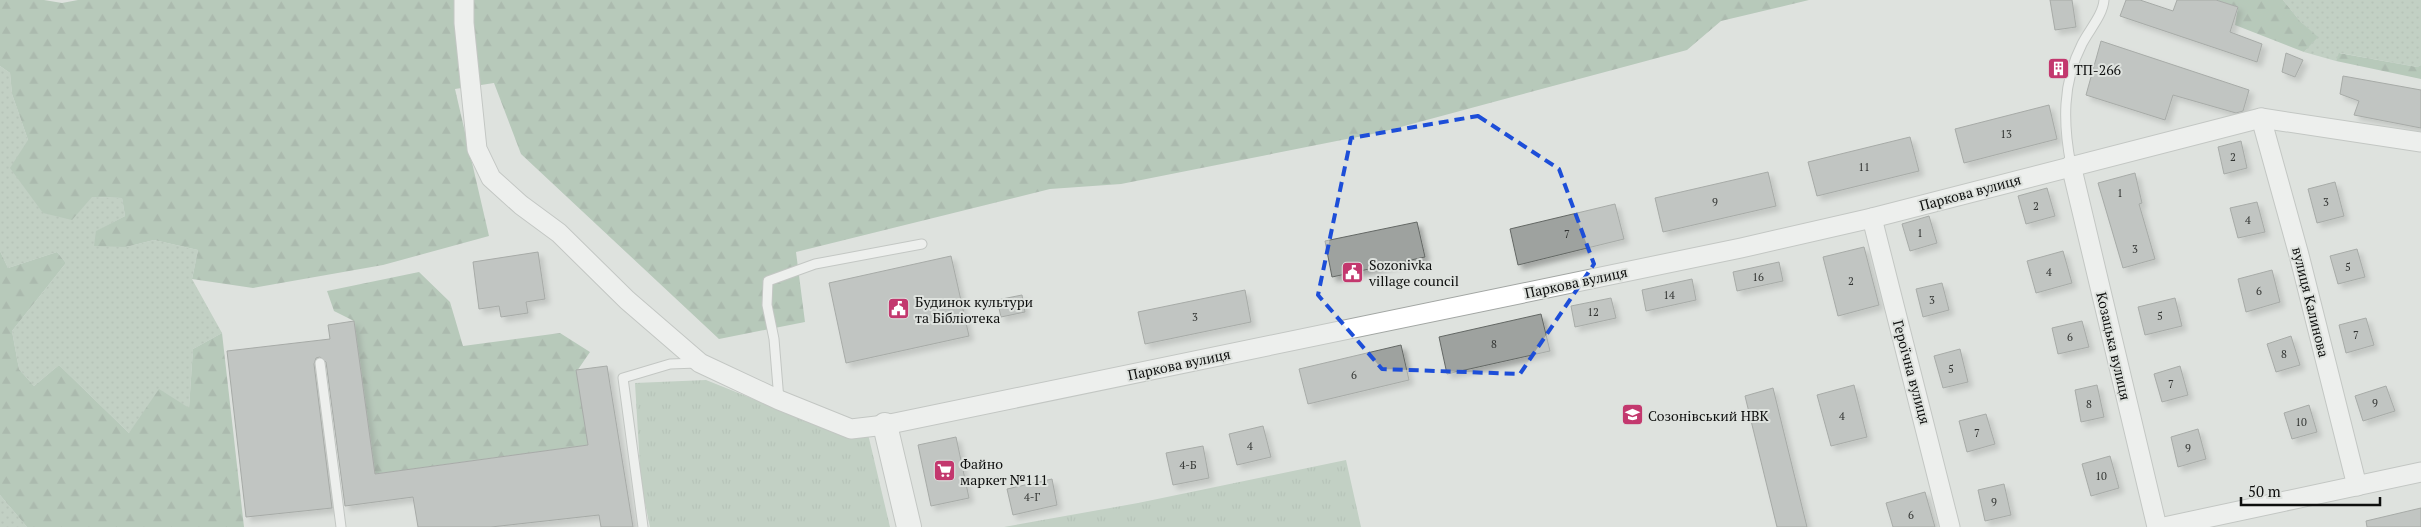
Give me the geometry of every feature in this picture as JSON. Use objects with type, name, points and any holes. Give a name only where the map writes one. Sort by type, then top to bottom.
[{"type":"street","name":"Паркова вулиця","points":[[464,0],[464,23],[478,149],[491,178],[521,205],[559,234],[627,300],[700,363],[778,400],[851,429],[885,425],[1740,248],[1872,218],[2261,118]]},
{"type":"street","points":[[2261,118],[2421,142]]},
{"type":"street","name":"вулиця Калинова","points":[[2261,118],[2299,255],[2357,486]]},
{"type":"street","name":"Козацька вулиця","points":[[2071,166],[2157,527]]},
{"type":"street","name":"Героїчна вулиця","points":[[1872,218],[1950,527]]},
{"type":"street","points":[[885,425],[909,527]]},
{"type":"street","points":[[2164,527],[2421,472]]},
{"type":"lane","points":[[2071,166],[2065,135],[2064,103],[2077,54],[2091,26],[2103,9],[2104,0]]},
{"type":"lane","points":[[778,400],[774,340],[767,305],[768,281],[815,264],[922,244]]},
{"type":"lane","points":[[320,363],[341,527]]},
{"type":"lane","points":[[643,527],[623,378],[670,364],[700,363]]},
{"type":"highlighted area","points":[[1478,116],[1559,169],[1594,264],[1520,374],[1382,369],[1318,295],[1351,138]]},
{"type":"green space","points":[[0,0],[44,0],[62,3],[78,0],[1809,0],[1721,21],[1687,50],[1382,132],[1121,184],[1050,189],[796,252],[805,322],[719,339],[521,154],[494,83],[455,89],[489,236],[383,265],[253,288],[192,279],[198,250],[154,240],[126,247],[94,246],[96,231],[125,216],[122,198],[92,197],[72,220],[43,213],[10,168],[28,140],[12,94],[10,73],[0,66]]},
{"type":"green space","points":[[2216,0],[2283,0],[2300,21],[2318,37],[2304,52],[2235,25],[2238,7]]},
{"type":"green space","points":[[2283,0],[2421,0],[2421,65],[2417,67],[2340,53],[2336,61],[2304,52],[2317,37],[2300,21]]},
{"type":"green space","points":[[2339,53],[2417,67],[2421,65],[2421,79],[2336,61]]},
{"type":"green space","points":[[0,66],[10,73],[12,94],[28,140],[92,197],[122,198],[125,216],[97,231],[126,247],[154,240],[198,250],[192,279],[222,333],[193,349],[189,408],[129,433],[59,365],[34,386],[19,369],[12,331],[66,263],[57,252],[8,268],[0,251]]},
{"type":"green space","points":[[0,251],[8,268],[57,252],[66,263],[12,331],[19,369],[34,386],[59,365],[129,433],[159,389],[189,408],[193,349],[222,333],[244,527],[27,527],[0,495]]},
{"type":"green space","points":[[419,272],[450,302],[463,346],[560,333],[590,352],[577,371],[588,445],[375,474],[354,321],[334,311],[327,291]]},
{"type":"green space","points":[[706,380],[846,436],[868,434],[890,527],[650,527],[641,484],[635,383]]},
{"type":"green space","points":[[1346,460],[1361,527],[1004,527],[1138,503]]},
{"type":"green space","points":[[0,495],[27,527],[0,527]]},
{"type":"building","points":[[2050,0],[2072,0],[2076,27],[2055,30]]},
{"type":"building","points":[[2126,0],[2140,0],[2173,11],[2177,0],[2216,0],[2238,7],[2230,32],[2262,44],[2257,62],[2120,16]]},
{"type":"building","points":[[2101,41],[2249,90],[2243,111],[2236,113],[2173,95],[2165,120],[2086,95]]},
{"type":"building","points":[[2286,53],[2303,60],[2295,77],[2282,72]]},
{"type":"building","points":[[2343,76],[2421,90],[2421,128],[2354,115],[2359,101],[2340,94]]},
{"type":"building","points":[[2049,105],[2057,139],[1964,163],[1955,129]]},
{"type":"building","points":[[1910,137],[1919,171],[1817,196],[1808,162]]},
{"type":"building","points":[[2241,141],[2247,168],[2224,174],[2218,147]]},
{"type":"building","points":[[1768,172],[1776,206],[1663,232],[1655,198]]},
{"type":"building","points":[[2135,173],[2142,203],[2139,204],[2155,259],[2123,268],[2098,183]]},
{"type":"building","points":[[2335,182],[2344,216],[2317,223],[2308,189]]},
{"type":"building","points":[[2047,188],[2055,216],[2026,224],[2018,196]]},
{"type":"building","points":[[2257,202],[2265,232],[2238,238],[2230,208]]},
{"type":"building","points":[[1615,204],[1624,239],[1518,265],[1510,229]]},
{"type":"building","points":[[1929,216],[1937,243],[1910,251],[1902,224]]},
{"type":"building","points":[[1417,222],[1425,257],[1332,277],[1325,241]]},
{"type":"building","points":[[1864,247],[1879,305],[1838,316],[1823,257]]},
{"type":"building","points":[[2357,249],[2365,277],[2338,284],[2330,256]]},
{"type":"building","points":[[2063,251],[2072,283],[2036,293],[2027,261]]},
{"type":"building","points":[[538,252],[545,299],[526,302],[528,313],[501,317],[499,306],[479,309],[473,262]]},
{"type":"building","name":"Будинок культури та Бібліотека","points":[[951,256],[969,336],[846,363],[829,283]]},
{"type":"building","points":[[1779,262],[1783,281],[1737,291],[1733,272]]},
{"type":"building","points":[[2272,270],[2280,302],[2246,312],[2238,279]]},
{"type":"building","points":[[1692,279],[1696,300],[1646,311],[1642,290]]},
{"type":"building","points":[[1942,283],[1949,310],[1923,317],[1916,289]]},
{"type":"building","points":[[1245,290],[1251,322],[1145,344],[1138,312]]},
{"type":"building","points":[[1022,295],[1025,312],[1001,317],[997,300]]},
{"type":"building","points":[[1611,298],[1616,318],[1575,327],[1571,306]]},
{"type":"building","points":[[2175,298],[2182,326],[2145,335],[2138,307]]},
{"type":"building","points":[[1541,314],[1550,351],[1447,374],[1439,337]]},
{"type":"building","points":[[2366,318],[2374,345],[2346,353],[2339,325]]},
{"type":"building","points":[[354,321],[375,474],[588,445],[576,370],[607,366],[633,527],[601,527],[599,515],[491,527],[418,527],[413,497],[345,506],[326,362],[320,357],[316,358],[314,364],[332,508],[246,517],[227,351],[330,339],[328,325]]},
{"type":"building","points":[[2082,321],[2089,347],[2058,354],[2052,328]]},
{"type":"building","points":[[2291,336],[2300,365],[2276,372],[2267,344]]},
{"type":"building","points":[[1401,345],[1409,380],[1308,404],[1299,369]]},
{"type":"building","points":[[1960,349],[1968,382],[1943,388],[1934,356]]},
{"type":"building","points":[[2180,366],[2188,395],[2162,402],[2154,374]]},
{"type":"building","points":[[1854,385],[1867,437],[1831,446],[1817,395]]},
{"type":"building","points":[[2097,385],[2104,417],[2081,422],[2075,390]]},
{"type":"building","points":[[2386,386],[2395,411],[2363,421],[2355,396]]},
{"type":"building","points":[[1773,388],[1807,527],[1777,527],[1745,396]]},
{"type":"building","points":[[2309,405],[2317,432],[2292,439],[2284,413]]},
{"type":"building","points":[[1986,414],[1995,444],[1967,452],[1959,421]]},
{"type":"building","points":[[1263,426],[1271,457],[1237,465],[1229,434]]},
{"type":"building","points":[[2198,429],[2206,459],[2178,467],[2171,437]]},
{"type":"building","name":"Файно маркет №111","points":[[956,437],[969,498],[931,506],[918,445]]},
{"type":"building","points":[[1203,446],[1209,478],[1173,485],[1166,453]]},
{"type":"building","points":[[2110,456],[2119,488],[2091,496],[2082,464]]},
{"type":"building","points":[[1052,479],[1057,505],[1013,515],[1007,489]]},
{"type":"building","points":[[2004,484],[2011,515],[1985,521],[1978,490]]},
{"type":"building","points":[[1925,492],[1935,527],[1893,527],[1886,503]]},
{"type":"building","points":[[2421,508],[2421,527],[2367,527],[2366,521]]},
{"type":"place","name":"ТП-266","points":[[2058,69]]},
{"type":"place","name":"Sozonivka village council","points":[[1353,272]]},
{"type":"place","name":"Будинок культури та Бібліотека","points":[[899,309]]},
{"type":"place","name":"Созонівський НВК","points":[[1632,415]]},
{"type":"place","name":"Файно маркет №111","points":[[944,471]]}]
